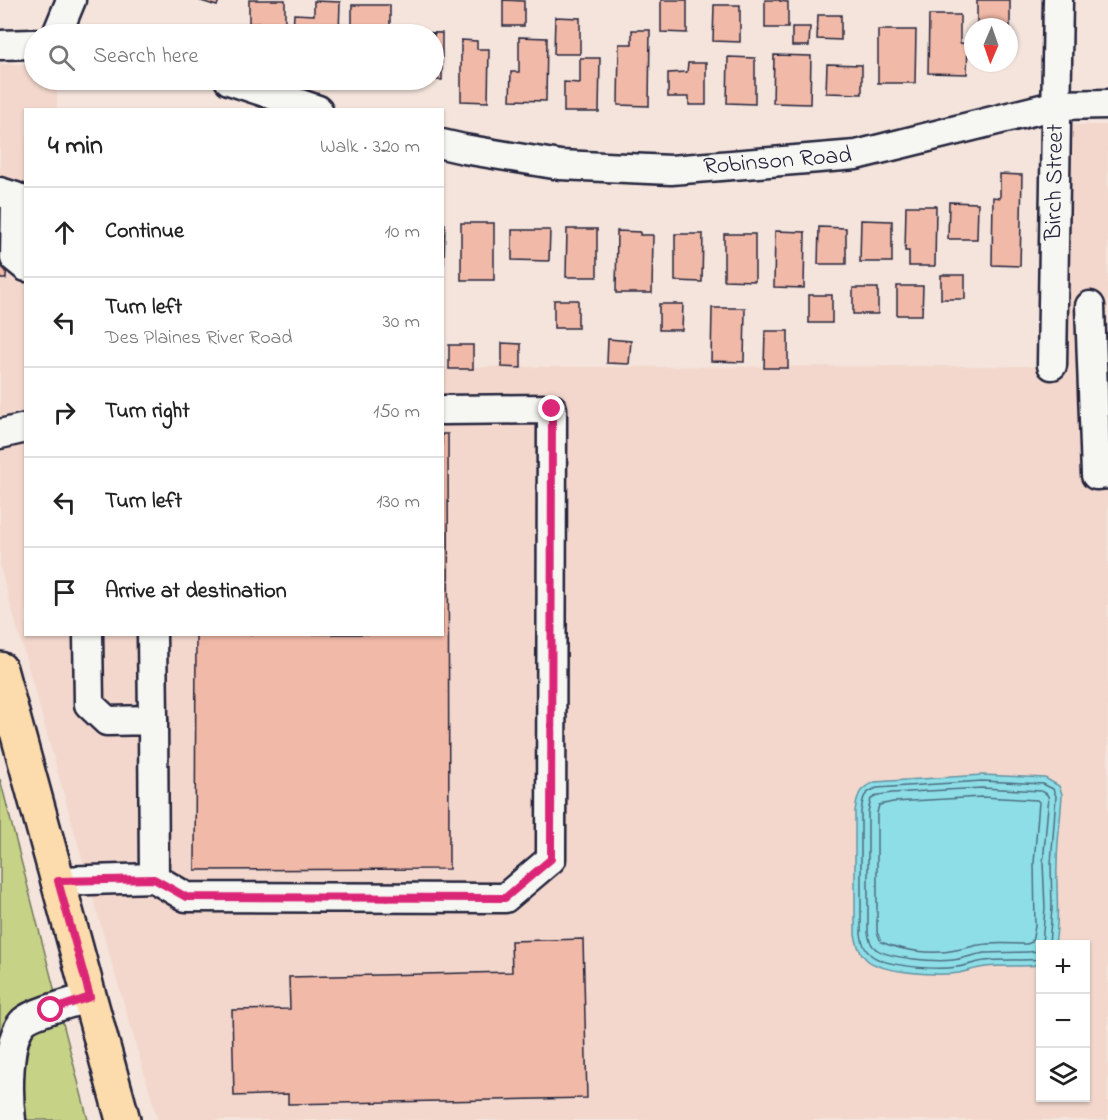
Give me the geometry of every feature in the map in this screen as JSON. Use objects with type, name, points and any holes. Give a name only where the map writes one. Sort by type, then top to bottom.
[{"type":"main road","points":[[0,669],[123,1120]]},
{"type":"street","points":[[61,24],[71,0]]},
{"type":"street","name":"Birch Street","points":[[1052,365],[1058,0]]},
{"type":"street","points":[[0,45],[24,44]]},
{"type":"street","points":[[259,90],[312,108]]},
{"type":"street","name":"Robinson Road","points":[[444,144],[560,165],[671,170],[856,155],[1057,105],[1108,104]]},
{"type":"street","points":[[0,192],[16,197],[15,258],[24,265]]},
{"type":"street","points":[[1053,306],[1099,305],[1096,474],[1108,474]]},
{"type":"street","points":[[58,881],[154,879],[186,897],[505,898],[551,859],[552,409],[444,410]]},
{"type":"street","points":[[0,434],[24,428]]},
{"type":"street","points":[[88,636],[89,704],[107,721],[153,720]]},
{"type":"street","points":[[152,636],[154,879]]},
{"type":"street","points":[[11,1120],[10,1066],[17,1030],[25,1020],[90,997]]},
{"type":"shaded area","points":[[0,64],[24,65],[24,90],[57,90],[57,108],[24,108],[24,636],[444,636],[444,367],[1026,366],[1065,369],[1072,125],[1108,125],[1108,1120],[158,1120],[0,567]]},
{"type":"green space","points":[[0,779],[88,1120],[0,1120]]},
{"type":"water","points":[[982,775],[1045,778],[1059,786],[1062,794],[1057,856],[1058,915],[1055,940],[1036,940],[1036,965],[986,967],[959,973],[925,974],[885,968],[864,957],[855,935],[855,811],[860,793],[865,787],[875,782]]},
{"type":"building","points":[[198,0],[219,0],[217,6]]},
{"type":"building","points":[[249,0],[285,0],[285,24],[249,23]]},
{"type":"building","points":[[503,0],[524,1],[524,26],[503,26]]},
{"type":"building","points":[[661,0],[687,0],[687,33],[661,32]]},
{"type":"building","points":[[765,0],[788,2],[788,28],[765,28]]},
{"type":"building","points":[[977,0],[1010,0],[1010,18],[977,18]]},
{"type":"building","points":[[314,1],[340,2],[339,24],[293,24],[294,14],[314,15]]},
{"type":"building","points":[[352,5],[390,5],[390,24],[352,24]]},
{"type":"building","points":[[714,5],[740,5],[740,42],[713,41]]},
{"type":"building","points":[[818,15],[841,15],[841,40],[817,39]]},
{"type":"building","points":[[929,15],[960,15],[960,43],[964,44],[964,72],[967,74],[928,73]]},
{"type":"building","points":[[555,17],[580,18],[580,54],[554,54]]},
{"type":"building","points":[[792,27],[810,27],[809,46],[792,46]]},
{"type":"building","points":[[632,30],[650,30],[649,106],[618,105],[619,44],[632,44]]},
{"type":"building","points":[[878,30],[916,30],[915,83],[878,83]]},
{"type":"building","points":[[519,37],[547,38],[546,101],[510,100],[511,72],[519,72]]},
{"type":"building","points":[[461,40],[477,41],[477,49],[489,49],[488,102],[461,101]]},
{"type":"building","points":[[774,55],[811,56],[810,104],[773,103]]},
{"type":"building","points":[[728,57],[755,58],[755,104],[727,103]]},
{"type":"building","points":[[580,58],[600,58],[599,112],[564,112],[564,82],[580,83]]},
{"type":"building","points":[[688,63],[706,63],[706,105],[689,105],[689,97],[668,97],[668,73],[687,72]]},
{"type":"building","points":[[827,64],[862,65],[862,94],[826,93]]},
{"type":"building","points":[[1000,174],[1022,175],[1020,266],[992,265],[993,197],[1000,198]]},
{"type":"building","points":[[0,198],[8,198],[6,279],[0,279]]},
{"type":"building","points":[[949,202],[978,203],[977,239],[948,239]]},
{"type":"building","points":[[906,206],[936,206],[935,266],[909,266],[909,251],[905,251]]},
{"type":"building","points":[[861,220],[892,221],[892,262],[860,262]]},
{"type":"building","points":[[461,223],[494,223],[494,280],[461,280]]},
{"type":"building","points":[[819,227],[846,228],[846,264],[818,264]]},
{"type":"building","points":[[567,229],[597,229],[597,277],[566,277]]},
{"type":"building","points":[[512,230],[550,230],[549,261],[512,260]]},
{"type":"building","points":[[617,231],[653,235],[652,293],[616,293]]},
{"type":"building","points":[[775,231],[805,232],[804,288],[774,287]]},
{"type":"building","points":[[675,234],[703,234],[702,282],[675,281]]},
{"type":"building","points":[[724,234],[755,234],[755,281],[724,280]]},
{"type":"building","points":[[941,275],[965,275],[965,299],[941,299]]},
{"type":"building","points":[[897,286],[923,286],[922,315],[897,315]]},
{"type":"building","points":[[853,288],[878,288],[878,314],[853,314]]},
{"type":"building","points":[[809,295],[832,295],[832,323],[809,323]]},
{"type":"building","points":[[554,300],[578,300],[578,328],[554,328]]},
{"type":"building","points":[[659,304],[683,304],[682,330],[659,330]]},
{"type":"building","points":[[712,308],[745,308],[744,362],[711,361]]},
{"type":"building","points":[[765,331],[788,331],[788,368],[764,368]]},
{"type":"building","points":[[608,339],[631,341],[629,364],[607,363]]},
{"type":"building","points":[[502,343],[521,344],[521,368],[502,367]]},
{"type":"building","points":[[449,345],[473,345],[473,369],[449,369]]},
{"type":"building","points":[[444,434],[448,434],[449,869],[195,870],[196,636],[444,636]]},
{"type":"building","points":[[583,939],[587,1098],[288,1104],[288,1094],[234,1096],[232,1010],[290,1009],[289,977],[512,972],[511,941]]},
{"type":"route","points":[[51,1010],[90,997],[58,881],[154,879],[186,897],[505,898],[551,859],[552,409]]}]
